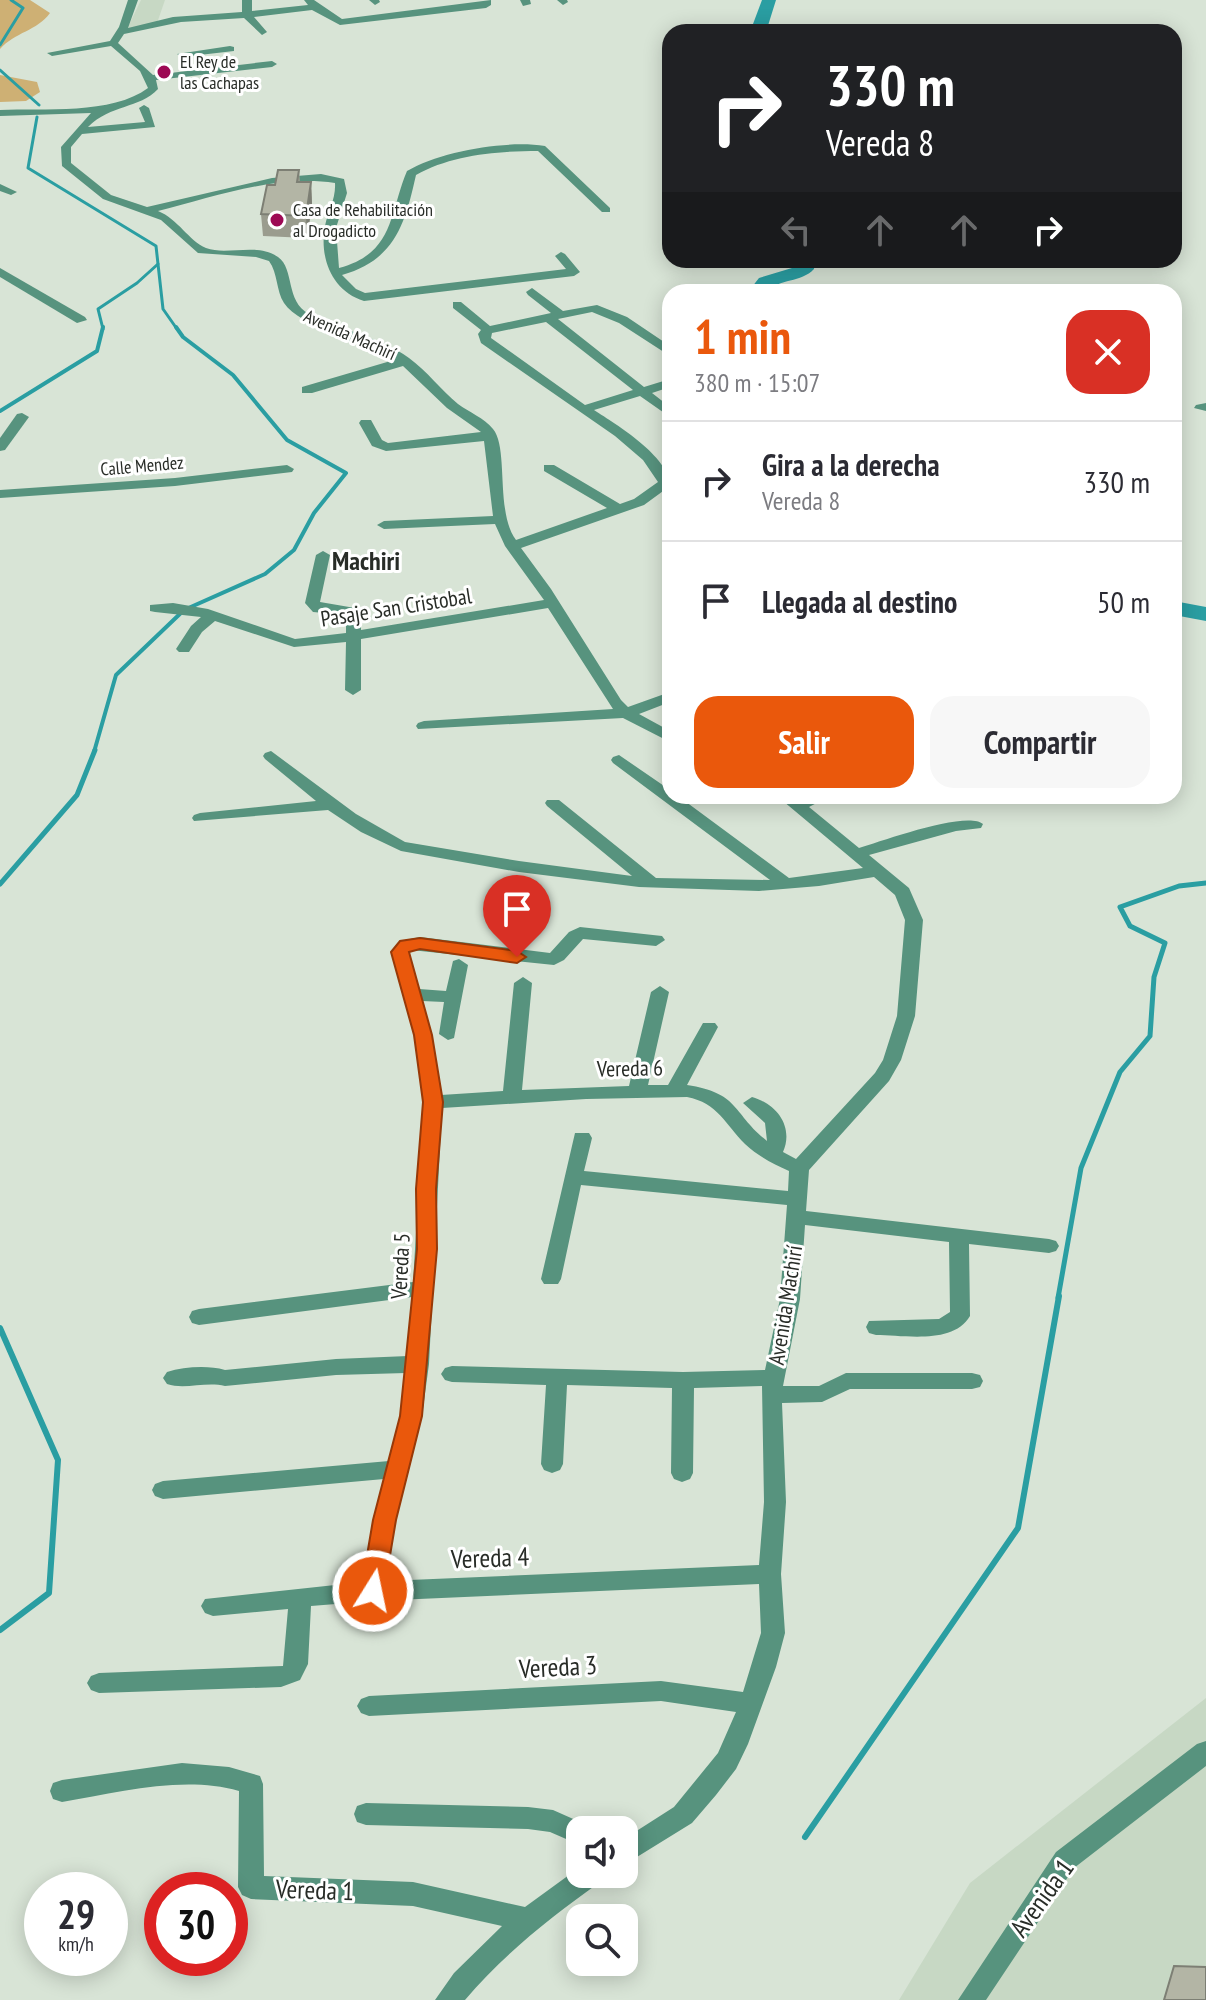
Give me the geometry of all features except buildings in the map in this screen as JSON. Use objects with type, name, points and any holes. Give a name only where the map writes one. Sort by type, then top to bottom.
[{"type":"street","points":[[52,53],[113,43],[133,0]]},
{"type":"street","points":[[247,0],[247,15],[262,32]]},
{"type":"street","points":[[400,13],[401,0]]},
{"type":"street","points":[[120,32],[147,29],[176,20],[247,15],[311,4],[340,22],[454,4],[486,5],[486,0]]},
{"type":"street","points":[[221,3],[221,18]]},
{"type":"street","points":[[176,20],[181,9]]},
{"type":"street","points":[[0,113],[105,109],[150,93],[153,85],[150,78],[113,43]]},
{"type":"street","points":[[182,54],[230,49]]},
{"type":"street","points":[[195,53],[203,71]]},
{"type":"street","points":[[150,78],[272,64]]},
{"type":"street","points":[[79,131],[151,125],[144,108]]},
{"type":"street","points":[[79,131],[105,109]]},
{"type":"street","name":"Avenida Machirí","points":[[79,131],[66,147],[66,164],[96,185],[107,197],[165,218],[202,251],[257,254],[273,259],[278,265],[288,300],[302,315],[377,345],[405,361],[490,435]]},
{"type":"street","points":[[334,273],[354,270],[380,251],[397,230],[411,173],[427,163],[444,159],[541,148],[606,210]]},
{"type":"street","points":[[145,211],[278,181],[319,177],[340,181],[341,193],[330,228],[334,273],[344,285],[364,297],[408,294],[406,287],[481,273],[491,273],[501,283],[574,272],[561,256]]},
{"type":"street","points":[[0,272],[81,320]]},
{"type":"street","points":[[532,292],[553,314],[662,407]]},
{"type":"street","points":[[457,305],[488,330]]},
{"type":"street","points":[[662,347],[623,320],[593,308],[553,314],[488,330],[484,334],[485,340],[585,409],[652,463],[662,478]]},
{"type":"street","points":[[307,390],[405,361]]},
{"type":"street","points":[[585,409],[662,386]]},
{"type":"street","points":[[0,447],[22,417]]},
{"type":"street","points":[[366,423],[377,443],[386,447],[490,435],[500,520],[512,546],[552,603],[603,687],[626,713],[662,733]]},
{"type":"street","points":[[549,468],[618,509]]},
{"type":"street","name":"Calle Mendez","points":[[0,494],[175,482],[287,469]]},
{"type":"street","points":[[512,546],[639,502],[662,485]]},
{"type":"street","points":[[384,525],[500,520]]},
{"type":"street","points":[[323,555],[312,603],[318,609],[350,611],[354,615],[353,690]]},
{"type":"street","name":"Pasaje San Cristobal","points":[[155,608],[174,607],[194,611],[294,643],[353,639],[552,603]]},
{"type":"street","points":[[184,649],[196,629],[211,616]]},
{"type":"street","points":[[424,726],[626,713],[662,700]]},
{"type":"street","points":[[271,756],[312,791],[383,838],[401,846],[522,867],[651,883],[759,886],[845,878],[878,871]]},
{"type":"street","points":[[619,760],[662,792]]},
{"type":"street","points":[[553,803],[651,883]]},
{"type":"street","points":[[200,818],[334,804]]},
{"type":"street","points":[[678,804],[785,883]]},
{"type":"street","points":[[795,804],[903,892],[914,920],[909,995],[900,1039],[892,1060],[871,1091],[847,1113],[799,1168]]},
{"type":"street","points":[[855,854],[955,826],[975,824]]},
{"type":"street","name":"Vereda 5","points":[[373,1591],[397,1469],[411,1416],[418,1364],[433,1102],[423,1035],[400,952],[406,945],[420,943],[554,959],[562,953],[570,938],[580,933],[656,940]]},
{"type":"street","points":[[448,1034],[459,965]]},
{"type":"street","points":[[512,1096],[523,983]]},
{"type":"street","points":[[637,1092],[660,992]]},
{"type":"street","points":[[412,994],[454,997]]},
{"type":"street","points":[[674,1091],[709,1027]]},
{"type":"street","name":"Vereda 6","points":[[433,1102],[637,1092],[705,1094],[721,1102],[752,1139],[772,1155],[799,1168]]},
{"type":"street","points":[[752,1103],[764,1109],[777,1122],[780,1134],[772,1155]]},
{"type":"street","points":[[551,1279],[582,1138]]},
{"type":"street","name":"Avenida Machirí","points":[[638,1844],[683,1815],[727,1761],[773,1633],[770,1574],[775,1502],[772,1386],[783,1345],[798,1208],[799,1168]]},
{"type":"street","points":[[573,1177],[798,1208],[959,1236],[1049,1246]]},
{"type":"street","points":[[876,1327],[943,1327],[960,1316],[959,1236]]},
{"type":"street","points":[[199,1317],[424,1288]]},
{"type":"street","points":[[174,1378],[213,1375],[225,1378],[336,1367],[418,1364]]},
{"type":"street","points":[[452,1374],[683,1380],[772,1386],[822,1394],[846,1381],[972,1381]]},
{"type":"street","points":[[552,1464],[557,1378]]},
{"type":"street","points":[[682,1473],[683,1380]]},
{"type":"street","points":[[163,1490],[397,1469]]},
{"type":"street","name":"Vereda 4","points":[[213,1606],[373,1591],[770,1574]]},
{"type":"street","points":[[99,1683],[281,1677],[292,1673],[296,1664],[300,1599]]},
{"type":"street","name":"Vereda 3","points":[[369,1706],[661,1691],[750,1703]]},
{"type":"street","name":"Avenida 1","points":[[971,2000],[1065,1860],[1206,1752]]},
{"type":"street","name":"Vereda 1","points":[[62,1791],[193,1774],[233,1776],[251,1784],[251,1887],[413,1894],[528,1920]]},
{"type":"street","points":[[366,1814],[528,1818],[553,1821],[566,1827]]},
{"type":"street","points":[[448,2000],[485,1958],[528,1920],[572,1888]]},
{"type":"shaded area","points":[[0,0],[30,0],[50,13],[39,24],[0,49]]},
{"type":"shaded area","points":[[141,0],[165,0],[156,26],[127,29]]},
{"type":"shaded area","points":[[0,75],[37,82],[40,92],[26,101],[0,102]]},
{"type":"shaded area","points":[[1206,1698],[1206,2000],[899,2000],[970,1883]]},
{"type":"waterway","points":[[0,45],[23,8],[11,0]]},
{"type":"waterway","points":[[761,24],[769,0]]},
{"type":"waterway","points":[[0,70],[39,105]]},
{"type":"waterway","points":[[37,117],[28,168],[156,246],[158,264]]},
{"type":"waterway","points":[[103,328],[98,309],[137,283],[158,264]]},
{"type":"waterway","points":[[158,264],[163,309],[177,329]]},
{"type":"waterway","points":[[764,284],[805,268]]},
{"type":"waterway","points":[[94,752],[116,675],[184,610],[265,574],[294,550],[314,513],[346,473],[287,440],[233,375],[183,337],[176,327]]},
{"type":"waterway","points":[[0,411],[97,351],[103,328]]},
{"type":"waterway","points":[[1182,610],[1206,614]]},
{"type":"waterway","points":[[0,884],[77,795],[95,750]]},
{"type":"waterway","points":[[1058,1298],[1081,1168],[1120,1072],[1150,1036],[1154,977],[1165,943],[1130,926],[1120,907],[1179,886],[1206,883]]},
{"type":"waterway","points":[[805,1837],[1018,1528],[1059,1296]]},
{"type":"waterway","points":[[0,1328],[58,1460],[49,1593],[0,1630]]},
{"type":"place","name":"El Rey de las Cachapas","points":[[164,72]]},
{"type":"place","name":"Casa de Rehabilitación al Drogadicto","points":[[277,220]]},
{"type":"district","name":"Machiri","points":[[366,561]]},
{"type":"route","points":[[373,1591],[385,1520],[411,1416],[427,1249],[426,1189],[433,1102],[423,1035],[400,952],[406,945],[420,943],[517,957]]}]
